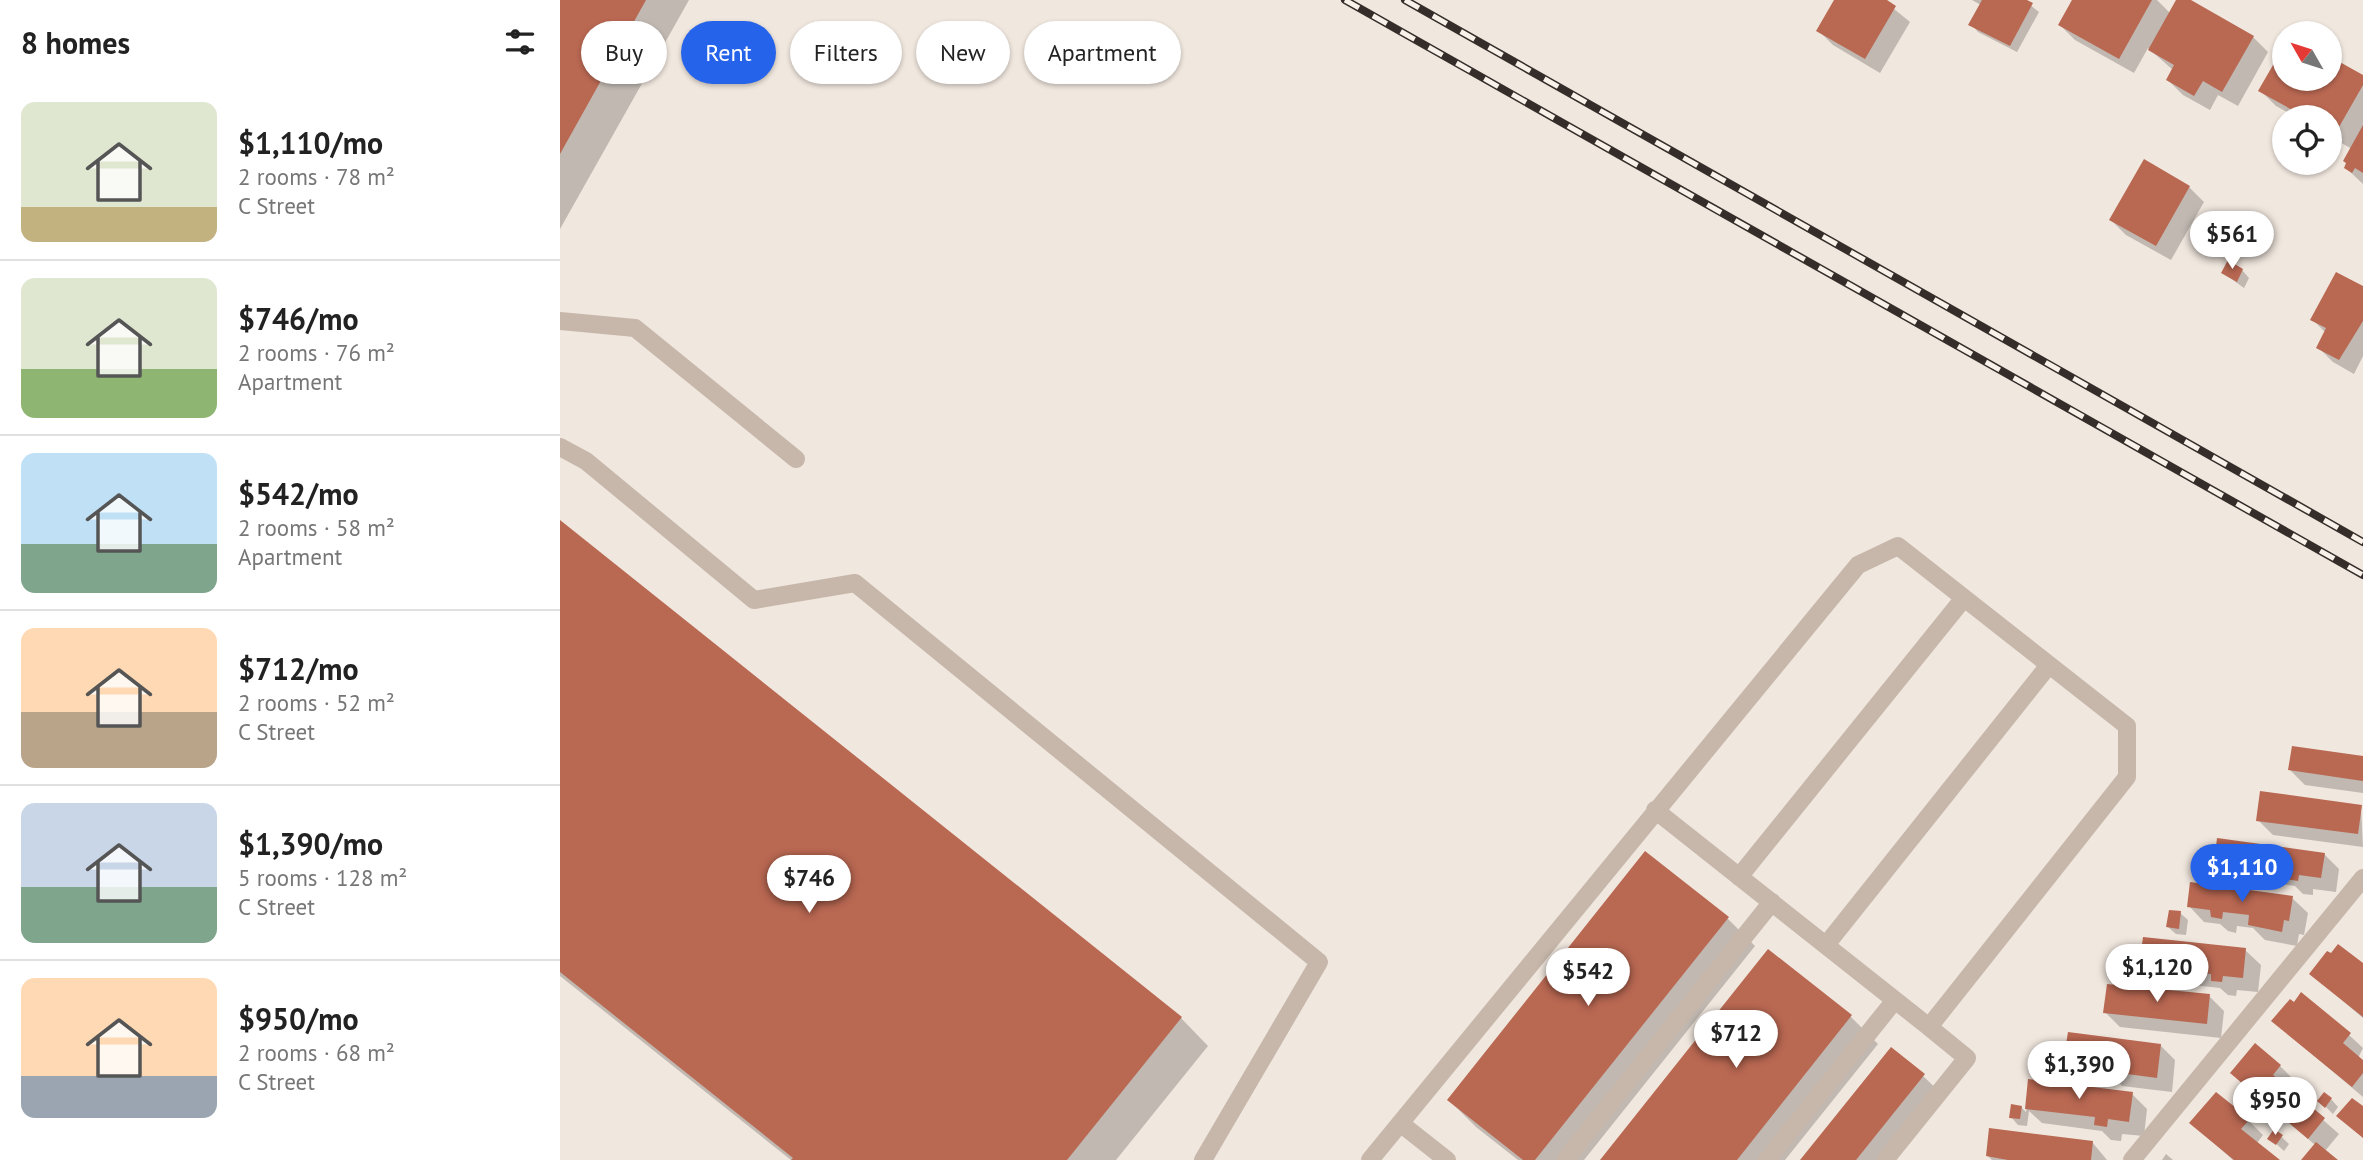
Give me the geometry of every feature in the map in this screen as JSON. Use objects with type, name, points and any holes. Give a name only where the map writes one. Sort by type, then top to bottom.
[{"type":"street","points":[[560,321],[635,328],[796,459]]},
{"type":"street","points":[[560,447],[586,461],[754,600],[855,583],[1319,962],[1203,1160]]},
{"type":"street","points":[[1370,1160],[1858,565],[1898,546],[2127,726],[2127,777],[1929,1027]]},
{"type":"street","points":[[1739,877],[1964,598]]},
{"type":"street","points":[[1826,945],[2049,665]]},
{"type":"street","points":[[1655,810],[1967,1058],[1885,1160]]},
{"type":"street","points":[[2132,1160],[2363,878]]},
{"type":"street","points":[[1565,1160],[1772,902]]},
{"type":"street","points":[[1767,1160],[1895,1000]]},
{"type":"street","points":[[1400,1123],[1447,1160]]},
{"type":"building","points":[[560,0],[646,0],[634,21],[581,21],[581,84],[599,84],[560,154]]},
{"type":"building","points":[[1834,0],[1887,0],[1896,6],[1865,59],[1816,31]]},
{"type":"building","points":[[1982,0],[2027,0],[2033,3],[2010,46],[1968,25]]},
{"type":"building","points":[[2072,0],[2152,0],[2119,59],[2058,25]]},
{"type":"building","points":[[2176,0],[2191,0],[2254,36],[2222,92],[2203,81],[2194,96],[2166,80],[2174,65],[2148,50]]},
{"type":"building","points":[[2342,63],[2363,75],[2363,85],[2342,122],[2342,105],[2283,105],[2258,91],[2272,67],[2272,91],[2342,91]]},
{"type":"building","points":[[2363,125],[2363,173],[2355,168],[2352,173],[2344,168],[2346,163],[2343,161]]},
{"type":"building","points":[[2144,159],[2190,186],[2156,246],[2109,220]]},
{"type":"building","points":[[2228,260],[2243,269],[2237,282],[2221,273]]},
{"type":"building","points":[[2336,272],[2363,286],[2363,321],[2339,360],[2316,348],[2326,328],[2310,320]]},
{"type":"building","points":[[560,520],[1182,1017],[1067,1160],[791,1160],[793,1158],[560,972]]},
{"type":"building","points":[[2292,746],[2363,756],[2363,781],[2288,770]]},
{"type":"building","points":[[2260,791],[2362,805],[2358,834],[2256,821]]},
{"type":"building","points":[[2217,838],[2325,853],[2321,878],[2299,875],[2298,881],[2286,879],[2287,873],[2214,863]]},
{"type":"building","points":[[1645,851],[1729,917],[1535,1160],[1523,1160],[1447,1100]]},
{"type":"building","points":[[2190,882],[2293,896],[2289,921],[2284,920],[2282,932],[2248,925],[2249,915],[2223,912],[2222,919],[2211,917],[2210,910],[2187,907]]},
{"type":"building","points":[[2169,910],[2181,911],[2179,929],[2166,927]]},
{"type":"building","points":[[2143,937],[2246,948],[2243,978],[2223,976],[2222,982],[2211,981],[2211,974],[2139,967]]},
{"type":"building","points":[[2338,944],[2363,963],[2363,1017],[2309,974],[2327,951],[2331,953]]},
{"type":"building","points":[[1768,949],[1852,1015],[1737,1160],[1600,1160]]},
{"type":"building","points":[[2128,953],[2138,953],[2137,965],[2127,964]]},
{"type":"building","points":[[2107,984],[2210,994],[2207,1024],[2103,1013]]},
{"type":"building","points":[[2301,992],[2351,1033],[2343,1043],[2363,1060],[2363,1073],[2352,1087],[2271,1021],[2290,999],[2294,1002]]},
{"type":"building","points":[[2068,1032],[2161,1044],[2157,1078],[2105,1071],[2107,1055],[2065,1050]]},
{"type":"building","points":[[2255,1043],[2281,1065],[2273,1075],[2325,1118],[2308,1139],[2230,1073]]},
{"type":"building","points":[[1891,1047],[1925,1074],[1856,1160],[1800,1160]]},
{"type":"building","points":[[2047,1056],[2057,1058],[2054,1072],[2044,1070]]},
{"type":"building","points":[[2028,1079],[2133,1092],[2129,1122],[2108,1119],[2107,1127],[2094,1125],[2095,1117],[2025,1109]]},
{"type":"building","points":[[2216,1092],[2250,1119],[2241,1129],[2280,1160],[2234,1160],[2189,1123]]},
{"type":"building","points":[[2324,1092],[2332,1098],[2325,1108],[2317,1101]]},
{"type":"building","points":[[2352,1098],[2363,1106],[2363,1138],[2336,1116]]},
{"type":"building","points":[[2011,1104],[2022,1106],[2020,1119],[2009,1118]]},
{"type":"building","points":[[1989,1128],[2093,1141],[2091,1160],[2008,1160],[1986,1156]]},
{"type":"building","points":[[2274,1129],[2283,1135],[2276,1145],[2267,1139]]},
{"type":"building","points":[[2316,1142],[2338,1160],[2301,1160]]},
{"type":"railway","points":[[1345,0],[2363,575]]},
{"type":"railway","points":[[1405,0],[2363,542]]}]
